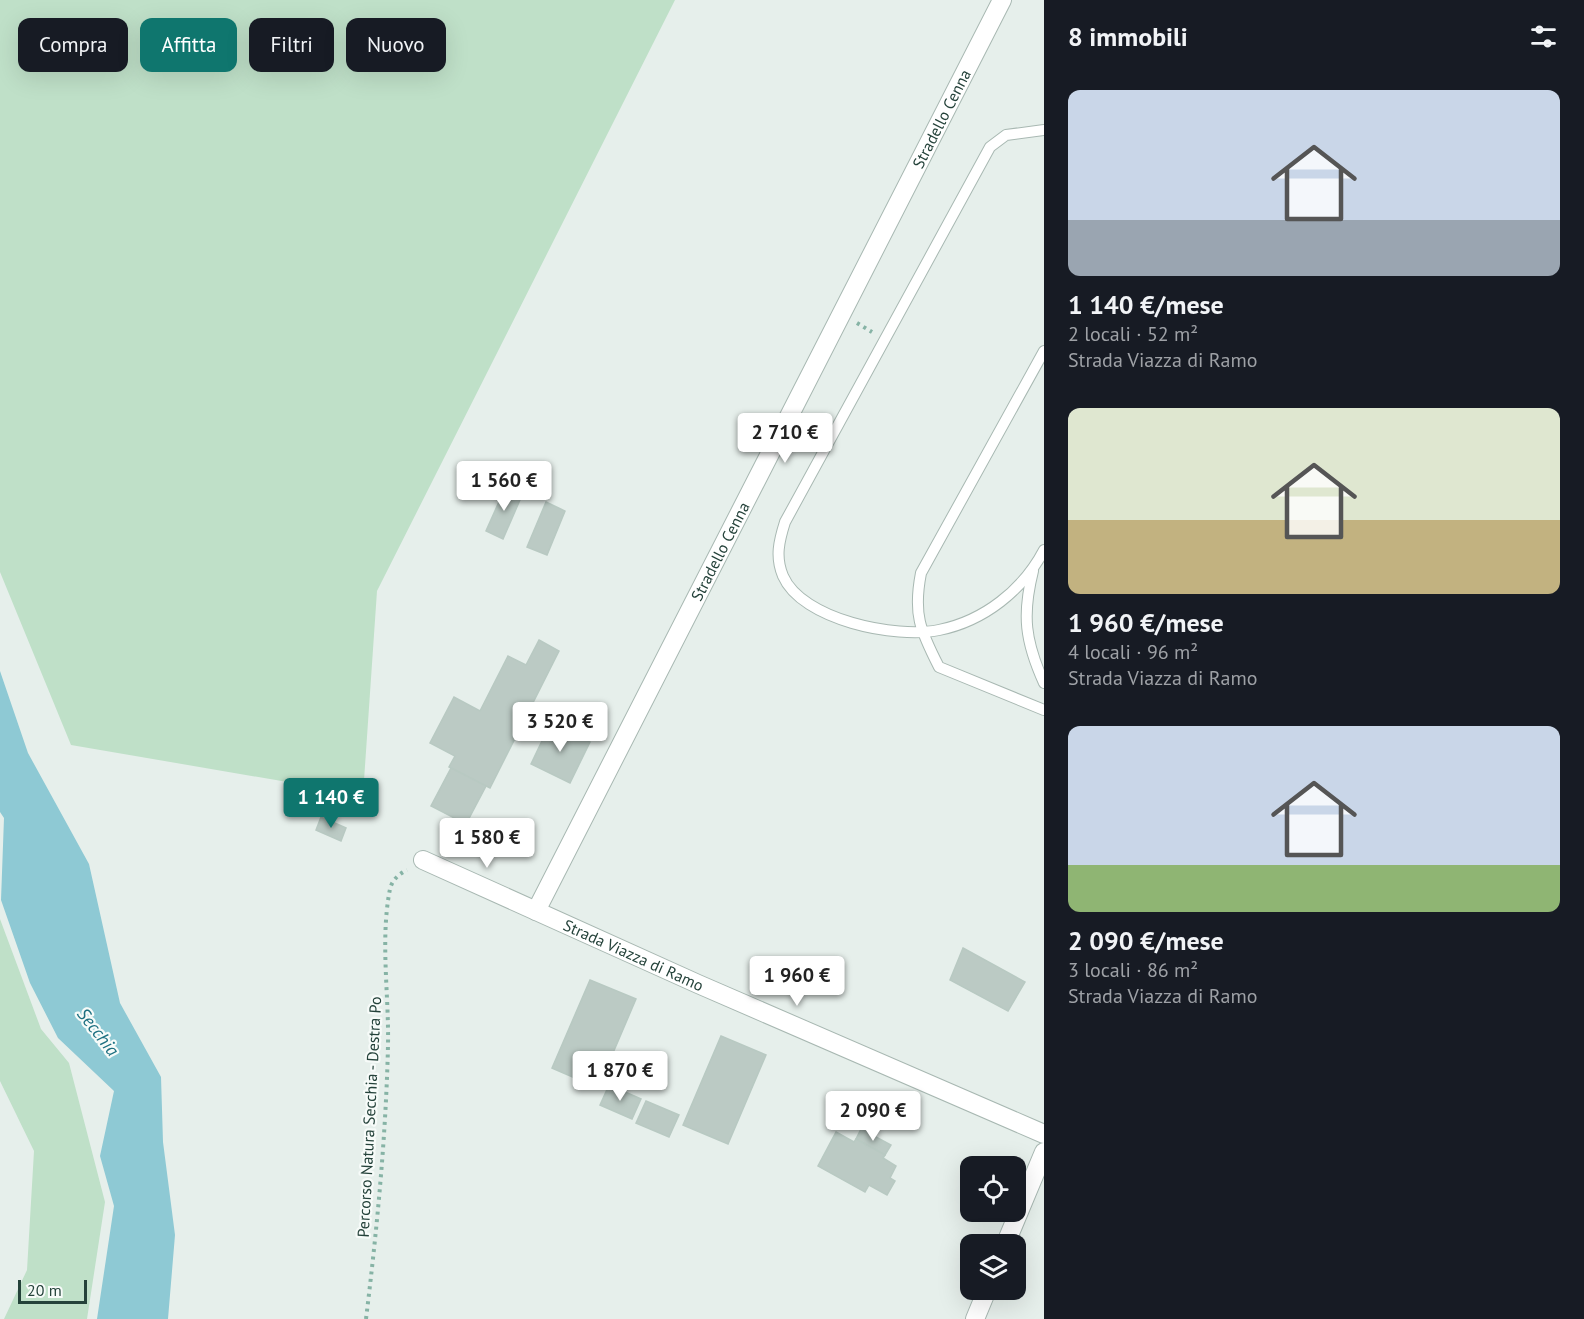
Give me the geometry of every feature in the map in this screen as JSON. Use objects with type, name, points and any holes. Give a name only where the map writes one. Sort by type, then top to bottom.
[{"type":"street","name":"Stradello Cenna","points":[[536,911],[1002,0]]},
{"type":"street","name":"Strada Viazza di Ramo","points":[[423,861],[1044,1134]]},
{"type":"street","points":[[1010,1234],[1044,1152]]},
{"type":"street","points":[[975,1319],[983,1300]]},
{"type":"lane","points":[[1033,571],[990,610],[962,623],[921,632],[870,629],[837,618],[806,601],[783,577],[778,555],[784,522],[990,147],[1006,135],[1044,130]]},
{"type":"lane","points":[[1044,351],[921,573],[916,613],[921,632],[939,667],[1044,710]]},
{"type":"lane","points":[[1044,550],[1033,571],[1026,598],[1029,646],[1044,683]]},
{"type":"path","points":[[841,314],[885,339]]},
{"type":"path","name":"Percorso Natura Secchia - Destra Po","points":[[366,1319],[373,1263],[388,1046],[387,910],[390,886],[398,875],[423,861]]},
{"type":"green space","points":[[0,0],[675,0],[377,591],[363,795],[71,745],[0,572]]},
{"type":"green space","points":[[0,919],[41,1029],[69,1063],[105,1202],[87,1319],[4,1319],[27,1270],[34,1151],[0,1081]]},
{"type":"water","name":"Secchia","points":[[0,671],[28,753],[89,864],[120,1003],[161,1077],[163,1142],[175,1235],[168,1319],[97,1319],[114,1206],[100,1156],[114,1091],[58,1038],[30,983],[1,900],[4,818],[0,812]]},
{"type":"building","points":[[506,486],[523,493],[503,539],[486,531]]},
{"type":"building","points":[[546,502],[565,511],[547,555],[527,547]]},
{"type":"building","points":[[539,640],[559,651],[490,788],[449,767],[455,756],[430,743],[454,697],[480,711],[508,656],[526,665]]},
{"type":"building","points":[[551,722],[590,742],[570,783],[531,764]]},
{"type":"building","points":[[451,768],[486,786],[466,824],[431,806]]},
{"type":"building","points":[[321,817],[346,828],[341,841],[316,830]]},
{"type":"building","points":[[963,948],[1025,982],[1008,1011],[950,980]]},
{"type":"building","points":[[590,980],[636,999],[598,1088],[552,1068]]},
{"type":"building","points":[[721,1036],[766,1055],[728,1144],[683,1125]]},
{"type":"building","points":[[609,1085],[641,1099],[632,1119],[600,1105]]},
{"type":"building","points":[[646,1101],[679,1115],[669,1137],[636,1123]]},
{"type":"building","points":[[861,1129],[891,1145],[885,1155],[856,1139]]},
{"type":"building","points":[[836,1132],[854,1142],[856,1139],[885,1155],[883,1158],[896,1166],[890,1178],[895,1181],[887,1195],[869,1185],[865,1192],[818,1166]]}]
